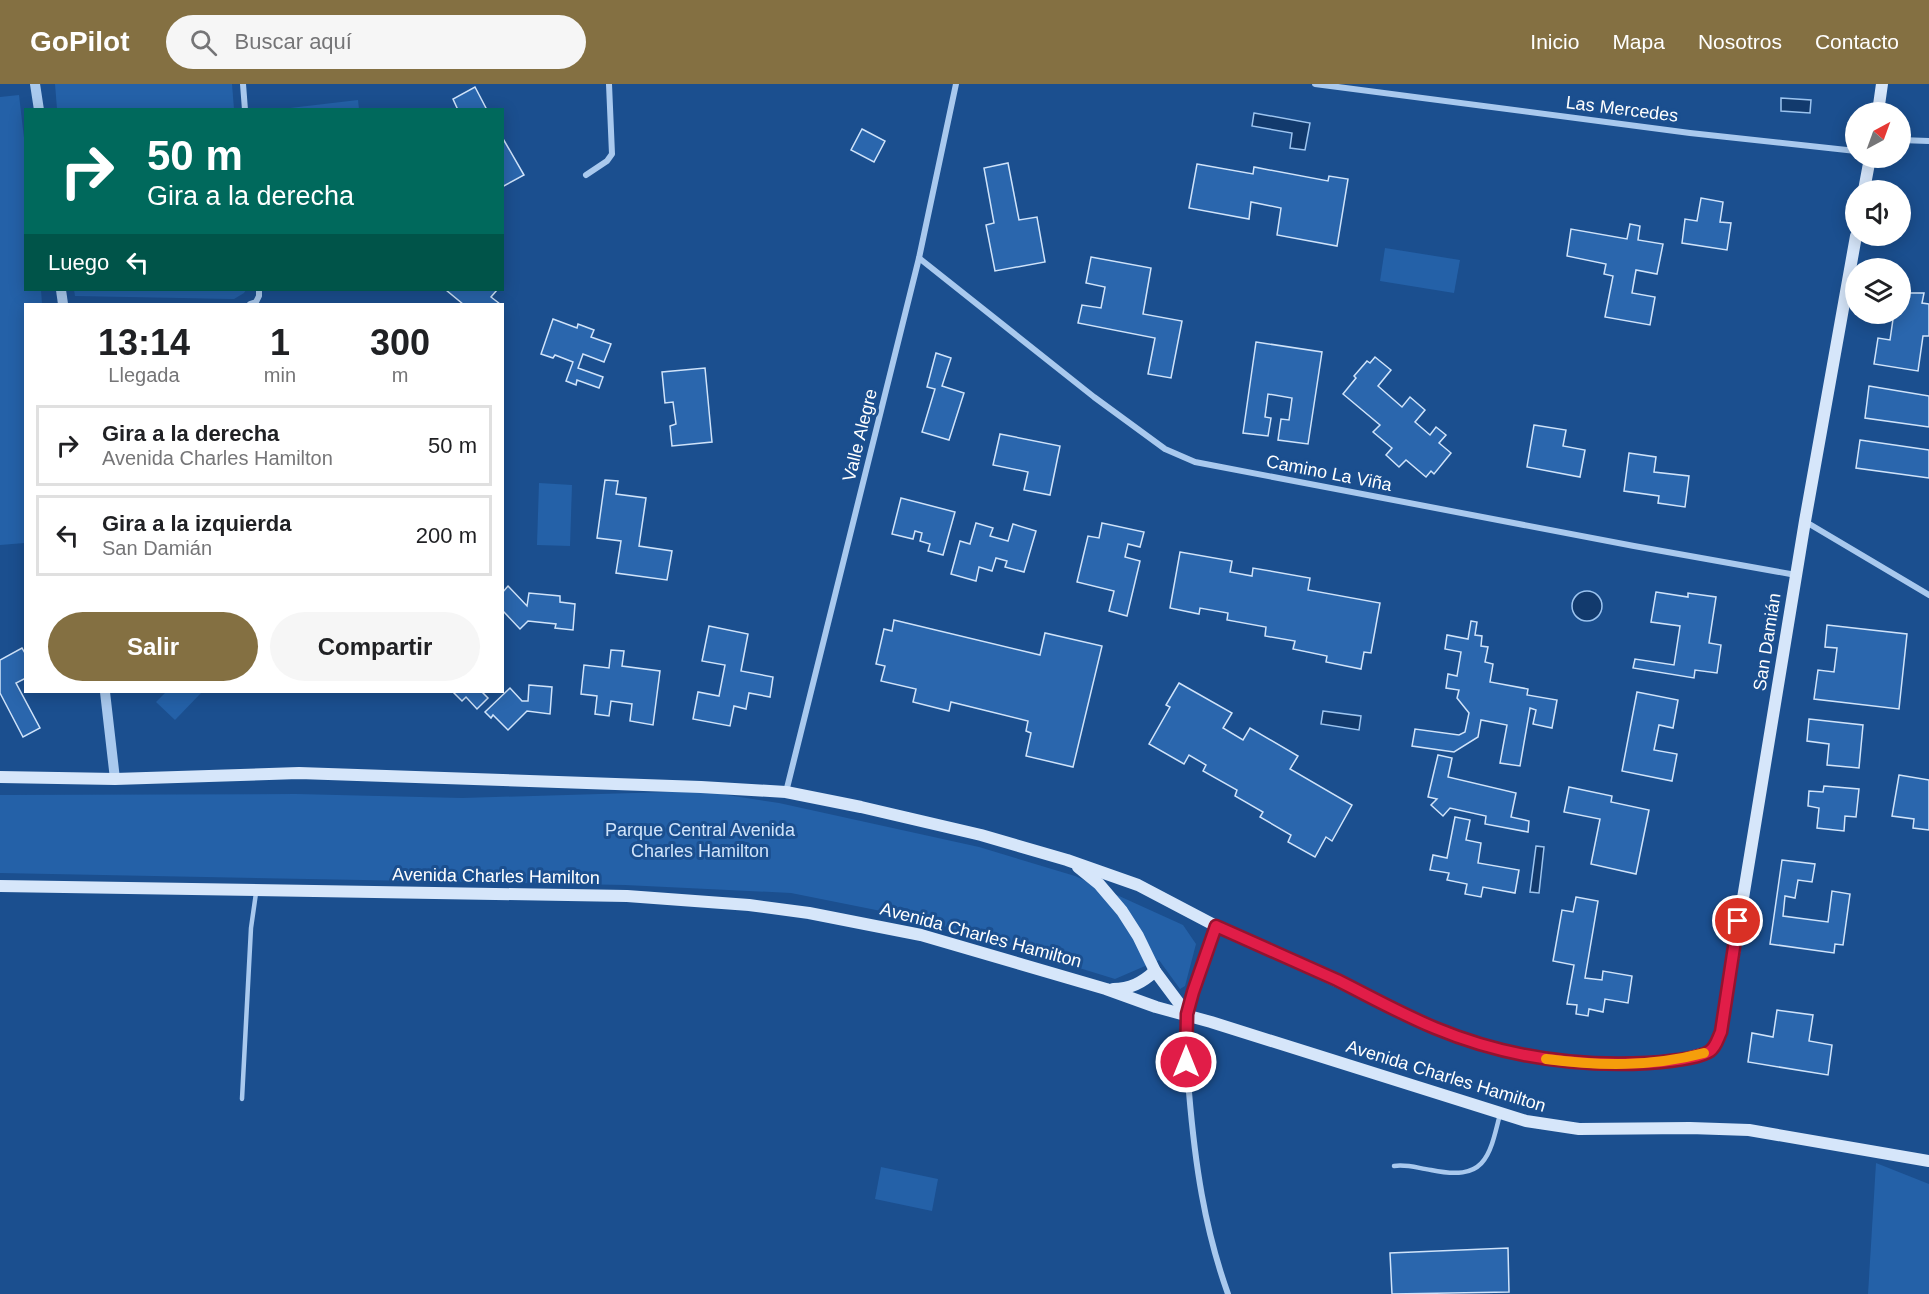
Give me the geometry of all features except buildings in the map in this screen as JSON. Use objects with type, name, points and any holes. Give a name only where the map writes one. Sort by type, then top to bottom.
[{"type":"main road","points":[[1879,102],[1882,84]]},
{"type":"main road","name":"San Damián","points":[[1216,926],[1436,1029],[1503,1051],[1565,1061],[1617,1064],[1674,1061],[1709,1052],[1721,1032],[1805,521],[1854,246]]},
{"type":"main road","points":[[0,777],[115,779],[299,773],[786,792],[981,835],[1067,860],[1138,885],[1216,926]]},
{"type":"main road","points":[[1067,860],[1099,884],[1122,911],[1138,936],[1155,971],[1187,1014]]},
{"type":"main road","name":"Avenida Charles Hamilton","points":[[0,886],[627,896],[749,905],[848,919],[921,935],[1106,988],[1156,1007],[1187,1014],[1500,1114],[1544,1125],[1579,1129],[1749,1130],[1929,1161]]},
{"type":"main road","points":[[1106,988],[1131,987],[1142,982],[1155,971]]},
{"type":"street","points":[[35,84],[39,108]]},
{"type":"street","points":[[243,84],[245,108]]},
{"type":"street","points":[[586,175],[607,161],[612,154],[609,84]]},
{"type":"street","name":"Valle Alegre","points":[[786,792],[919,258],[956,84]]},
{"type":"street","name":"Las Mercedes","points":[[1314,84],[1678,132],[1845,150]]},
{"type":"street","points":[[1911,140],[1929,141]]},
{"type":"street","name":"Camino La Viña","points":[[919,258],[1165,449],[1195,462],[1796,575]]},
{"type":"street","points":[[1805,521],[1929,595]]},
{"type":"street","points":[[105,693],[115,779]]},
{"type":"street","points":[[1216,926],[1187,1014],[1186,1062],[1196,1170],[1210,1237],[1228,1294]]},
{"type":"lane","points":[[242,1100],[251,938],[256,891]]},
{"type":"lane","points":[[1394,1166],[1406,1164],[1455,1174],[1478,1168],[1492,1149],[1500,1114]]},
{"type":"green space","points":[[55,84],[232,84],[234,108],[57,108]]},
{"type":"green space","points":[[19,95],[24,138],[24,291],[41,291],[42,303],[24,303],[24,543],[0,545],[0,97]]},
{"type":"green space","points":[[358,100],[359,108],[290,108]]},
{"type":"green space","points":[[1385,248],[1460,260],[1454,293],[1380,281]]},
{"type":"green space","points":[[74,291],[245,291],[234,299],[75,296]]},
{"type":"green space","points":[[539,483],[572,485],[570,546],[537,545]]},
{"type":"green space","points":[[165,693],[201,693],[175,720],[156,702]]},
{"type":"green space","name":"Parque Central Avenida Charles Hamilton","points":[[701,791],[779,803],[979,847],[1075,876],[1183,925],[1196,944],[1185,986],[1180,989],[1159,960],[1115,979],[921,919],[791,893],[625,885],[0,873],[0,795],[296,794],[462,798]]},
{"type":"green space","points":[[1876,1163],[1929,1184],[1929,1294],[1868,1294]]},
{"type":"green space","points":[[881,1167],[938,1179],[932,1211],[875,1199]]},
{"type":"shaded area","points":[[1781,98],[1811,100],[1810,113],[1781,111]]},
{"type":"shaded area","points":[[1254,113],[1310,123],[1305,150],[1290,148],[1292,133],[1252,126]]},
{"type":"shaded area","points":[[1587,591],[1593,592],[1601,600],[1601,612],[1593,620],[1587,621],[1581,620],[1573,612],[1572,606],[1573,600],[1581,592]]},
{"type":"shaded area","points":[[1323,711],[1361,716],[1359,730],[1321,724]]},
{"type":"shaded area","points":[[1536,846],[1544,847],[1539,893],[1530,892]]},
{"type":"slow traffic","points":[[1546,1059],[1597,1064],[1628,1064],[1674,1061],[1704,1053]]},
{"type":"route","points":[[1186,1062],[1187,1014],[1216,926],[1436,1029],[1469,1041],[1534,1057],[1597,1064],[1628,1064],[1674,1061],[1709,1052],[1715,1045],[1721,1032],[1738,921]]}]
